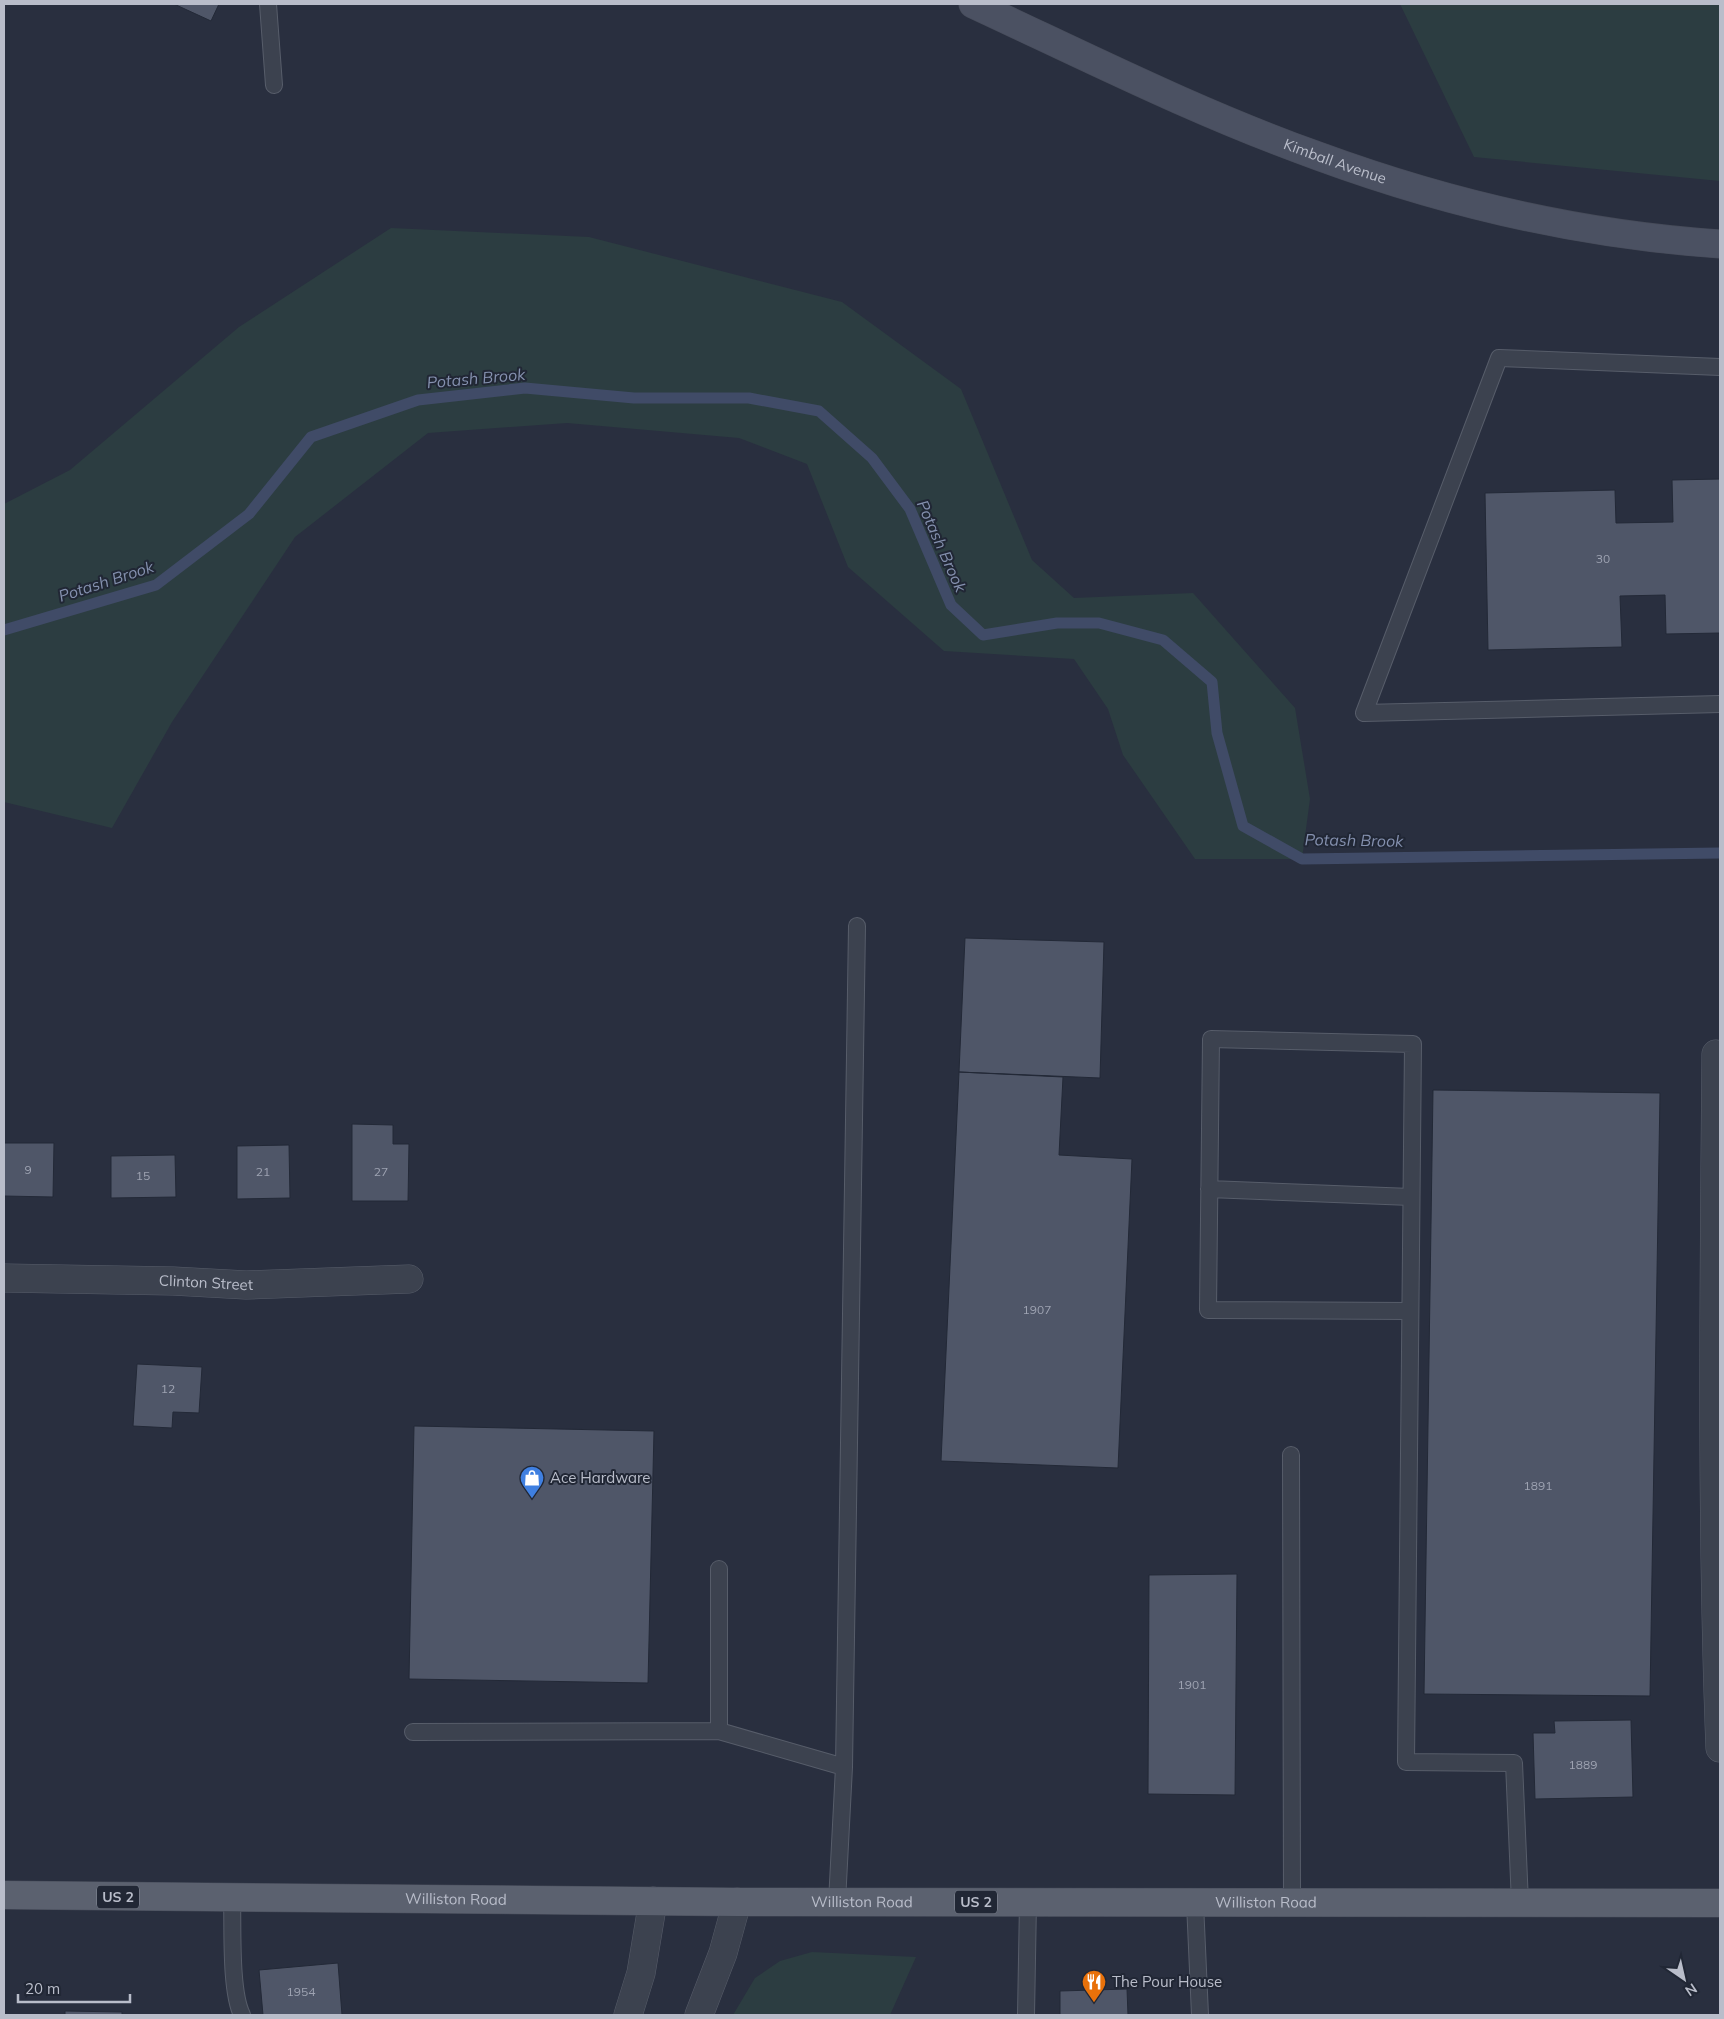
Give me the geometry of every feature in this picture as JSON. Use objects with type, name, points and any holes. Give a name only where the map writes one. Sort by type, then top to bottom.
[{"type":"main road","name":"Kimball Avenue","points":[[973,4],[1245,127],[1318,156],[1392,181],[1546,220],[1622,233],[1720,244]]},
{"type":"main road","name":"Williston Road","points":[[4,1894],[232,1898],[737,1902],[1720,1903]]},
{"type":"street","points":[[1716,1054],[1713,1370],[1716,1640],[1720,1748]]},
{"type":"street","name":"Clinton Street","points":[[4,1278],[173,1281],[246,1285],[409,1279]]},
{"type":"street","points":[[628,2015],[641,1973],[653,1901]]},
{"type":"street","points":[[699,2015],[718,1969],[737,1902]]},
{"type":"lane","points":[[268,4],[274,86]]},
{"type":"lane","points":[[1720,367],[1499,358],[1364,713],[1720,704]]},
{"type":"lane","points":[[837,1902],[844,1767],[857,926]]},
{"type":"lane","points":[[1410,1311],[1208,1310],[1211,1039],[1413,1044],[1410,1197],[1410,1311],[1406,1762],[1514,1764],[1520,1903]]},
{"type":"lane","points":[[1209,1189],[1410,1197]]},
{"type":"lane","points":[[1292,1455],[1292,1903]]},
{"type":"lane","points":[[719,1568],[719,1731]]},
{"type":"lane","points":[[413,1732],[719,1731],[844,1767]]},
{"type":"lane","points":[[232,1898],[235,1975],[239,2008],[242,2015]]},
{"type":"lane","points":[[1026,2015],[1028,1902]]},
{"type":"lane","points":[[1195,1903],[1200,2015]]},
{"type":"shaded area","points":[[1400,4],[1720,4],[1720,181],[1474,157]]},
{"type":"shaded area","points":[[391,228],[589,237],[842,302],[961,389],[1032,560],[1074,598],[1193,593],[1295,708],[1310,799],[1302,859],[1195,859],[1123,755],[1108,709],[1074,659],[944,651],[848,567],[807,464],[739,438],[567,423],[428,433],[295,537],[172,722],[112,828],[4,802],[4,504],[70,470],[239,327]]},
{"type":"shaded area","points":[[812,1952],[916,1957],[890,2015],[733,2015],[755,1978],[780,1961]]},
{"type":"building","points":[[174,4],[219,4],[211,21]]},
{"type":"building","points":[[1720,479],[1720,633],[1666,634],[1665,595],[1620,596],[1622,647],[1488,650],[1485,493],[1615,490],[1616,523],[1673,522],[1672,480]]},
{"type":"building","points":[[965,938],[1104,942],[1100,1078],[959,1072]]},
{"type":"building","points":[[959,1072],[1063,1077],[1059,1155],[1132,1159],[1118,1468],[941,1461]]},
{"type":"building","points":[[1433,1090],[1660,1093],[1650,1696],[1424,1694]]},
{"type":"building","points":[[352,1124],[393,1125],[393,1144],[409,1144],[408,1201],[352,1201]]},
{"type":"building","points":[[4,1143],[54,1143],[53,1197],[4,1196]]},
{"type":"building","points":[[289,1145],[290,1198],[237,1199],[237,1146]]},
{"type":"building","points":[[175,1155],[176,1197],[111,1198],[111,1156]]},
{"type":"building","points":[[137,1364],[202,1367],[199,1413],[173,1412],[172,1428],[133,1426]]},
{"type":"building","name":"Ace Hardware","points":[[414,1426],[654,1431],[648,1683],[409,1679]]},
{"type":"building","points":[[1237,1574],[1235,1795],[1148,1794],[1149,1575]]},
{"type":"building","points":[[1631,1720],[1633,1797],[1535,1799],[1533,1733],[1555,1733],[1554,1721]]},
{"type":"building","points":[[338,1963],[342,2015],[263,2015],[259,1970]]},
{"type":"building","name":"The Pour House","points":[[1127,1989],[1128,2015],[1060,2015],[1060,1991]]},
{"type":"building","points":[[65,2011],[122,2012],[122,2015],[65,2015]]},
{"type":"waterway","name":"Potash Brook","points":[[4,630],[156,585],[249,514],[311,437],[418,400],[525,388],[634,398],[749,398],[819,411],[872,458],[910,509],[951,605],[983,635],[1057,623],[1099,623],[1163,640],[1212,682],[1217,733],[1243,826],[1302,859],[1720,853]]},
{"type":"place","name":"Ace Hardware","points":[[532,1499]]},
{"type":"place","name":"The Pour House","points":[[1094,2003]]}]
